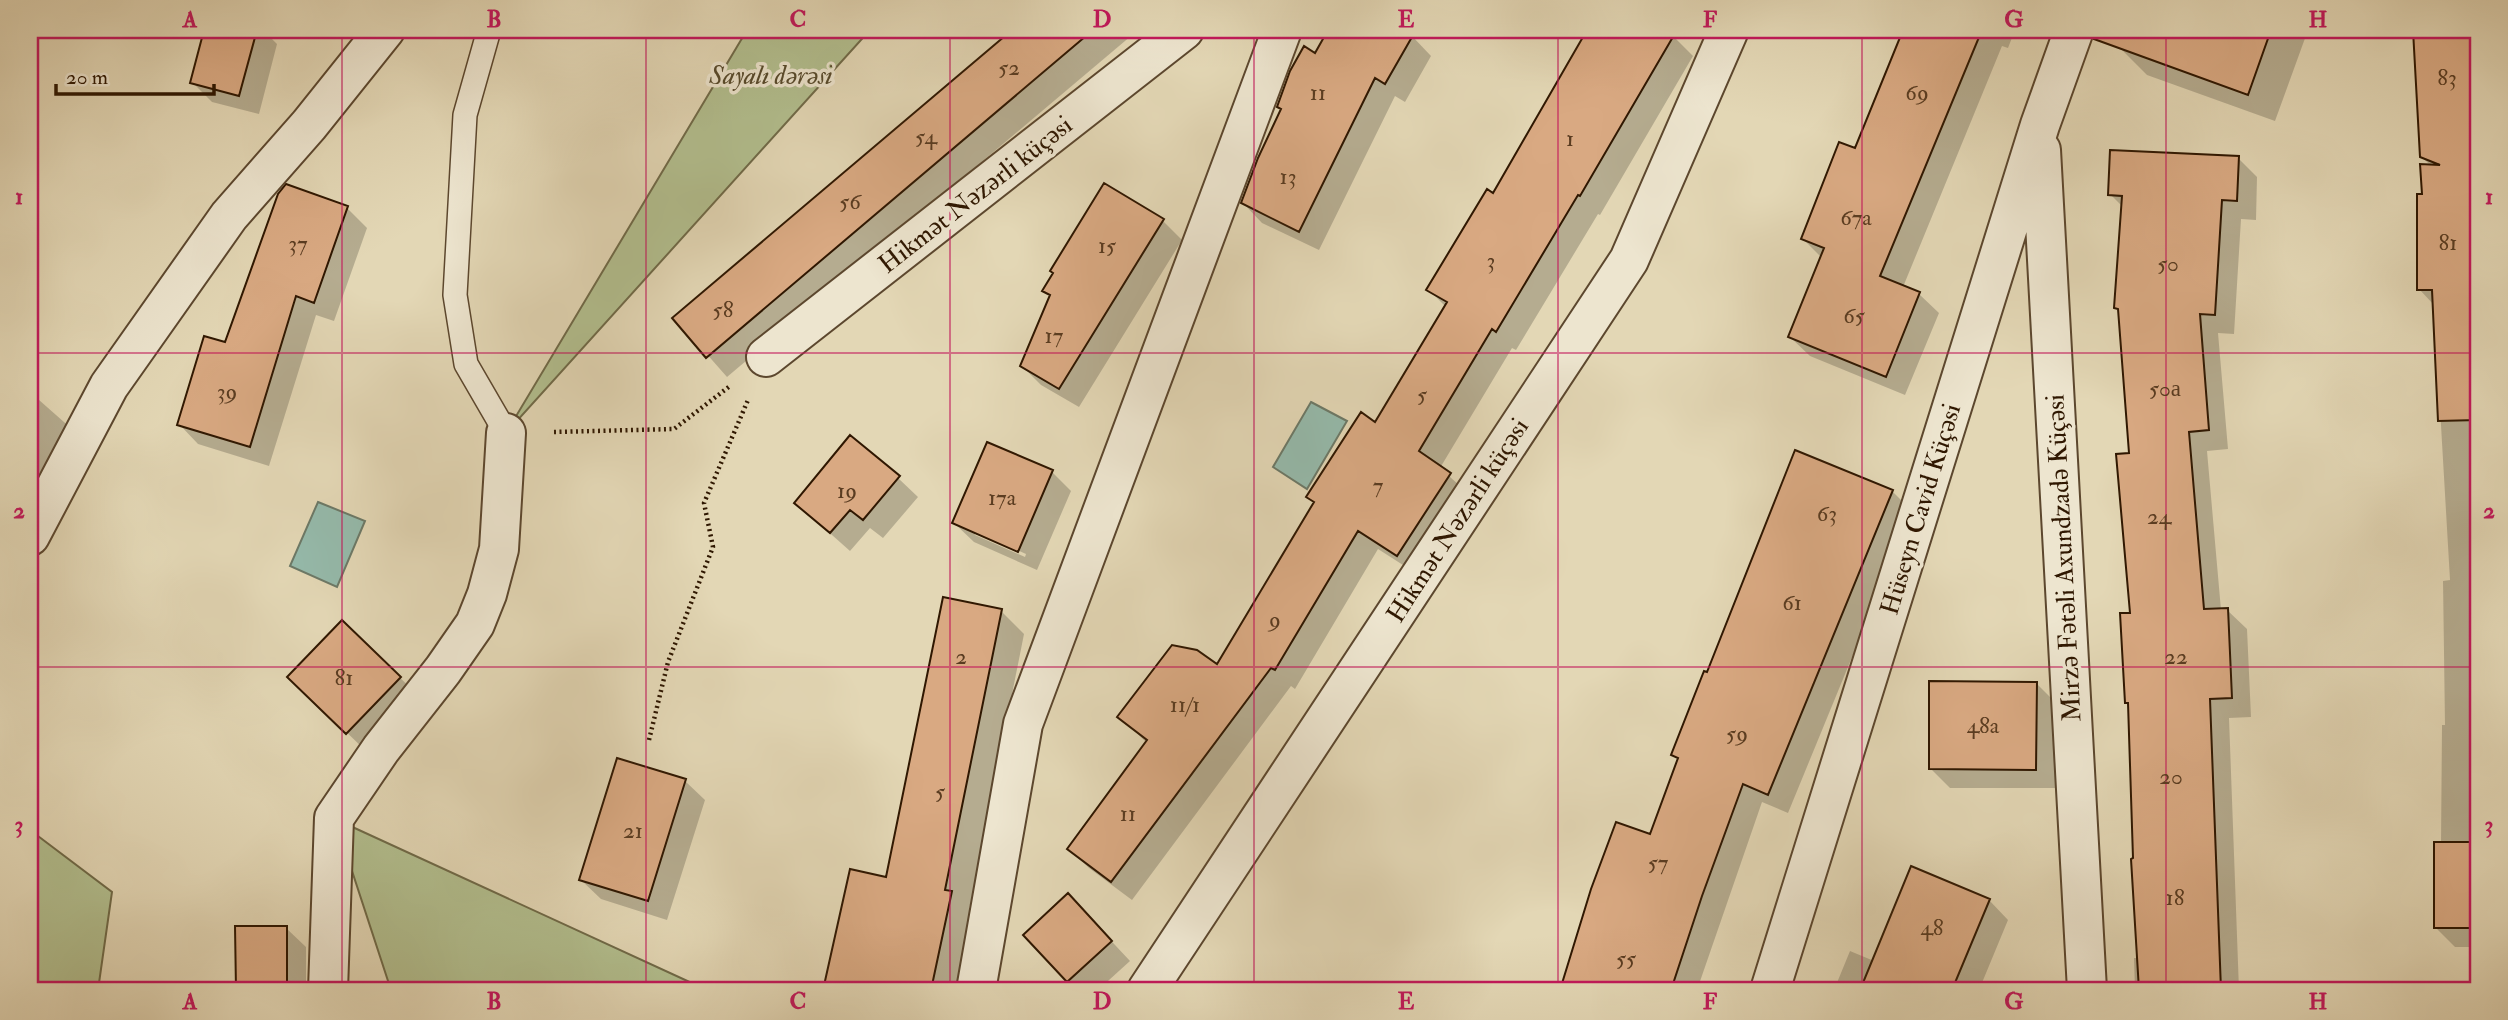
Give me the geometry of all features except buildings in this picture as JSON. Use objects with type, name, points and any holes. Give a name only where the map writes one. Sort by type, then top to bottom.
[{"type":"street","points":[[30,536],[109,386],[229,216],[309,125],[385,30]]},
{"type":"street","name":"Hikmət Nəzərli küçəsi","points":[[766,358],[1184,30]]},
{"type":"street","points":[[976,990],[1023,724],[1282,30]]},
{"type":"street","name":"Hikmət Nəzərli küçəsi","points":[[1147,990],[1629,260],[1729,30]]},
{"type":"street","name":"Hüseyn Cavid Küçəsi","points":[[1770,990],[2040,125],[2074,30]]},
{"type":"street","name":"Mirzə Fətəli Axundzadə Küçəsi","points":[[2040,125],[2087,990]]},
{"type":"street","points":[[328,990],[334,818],[381,749],[475,624],[487,594],[499,548],[506,433]]},
{"type":"lane","points":[[489,30],[466,115],[455,295],[466,365],[506,433]]},
{"type":"path","points":[[506,433],[674,429],[766,358]]},
{"type":"path","points":[[649,740],[668,662],[713,547],[704,503],[766,358]]},
{"type":"green space","name":"Sayalı dərəsi","points":[[747,30],[870,30],[506,433]]},
{"type":"green space","points":[[335,819],[707,990],[391,990]]},
{"type":"green space","points":[[30,830],[112,892],[98,990],[30,990]]},
{"type":"shaded area","points":[[1311,402],[1347,421],[1307,489],[1273,467]]},
{"type":"shaded area","points":[[318,502],[365,521],[337,587],[290,566]]}]
